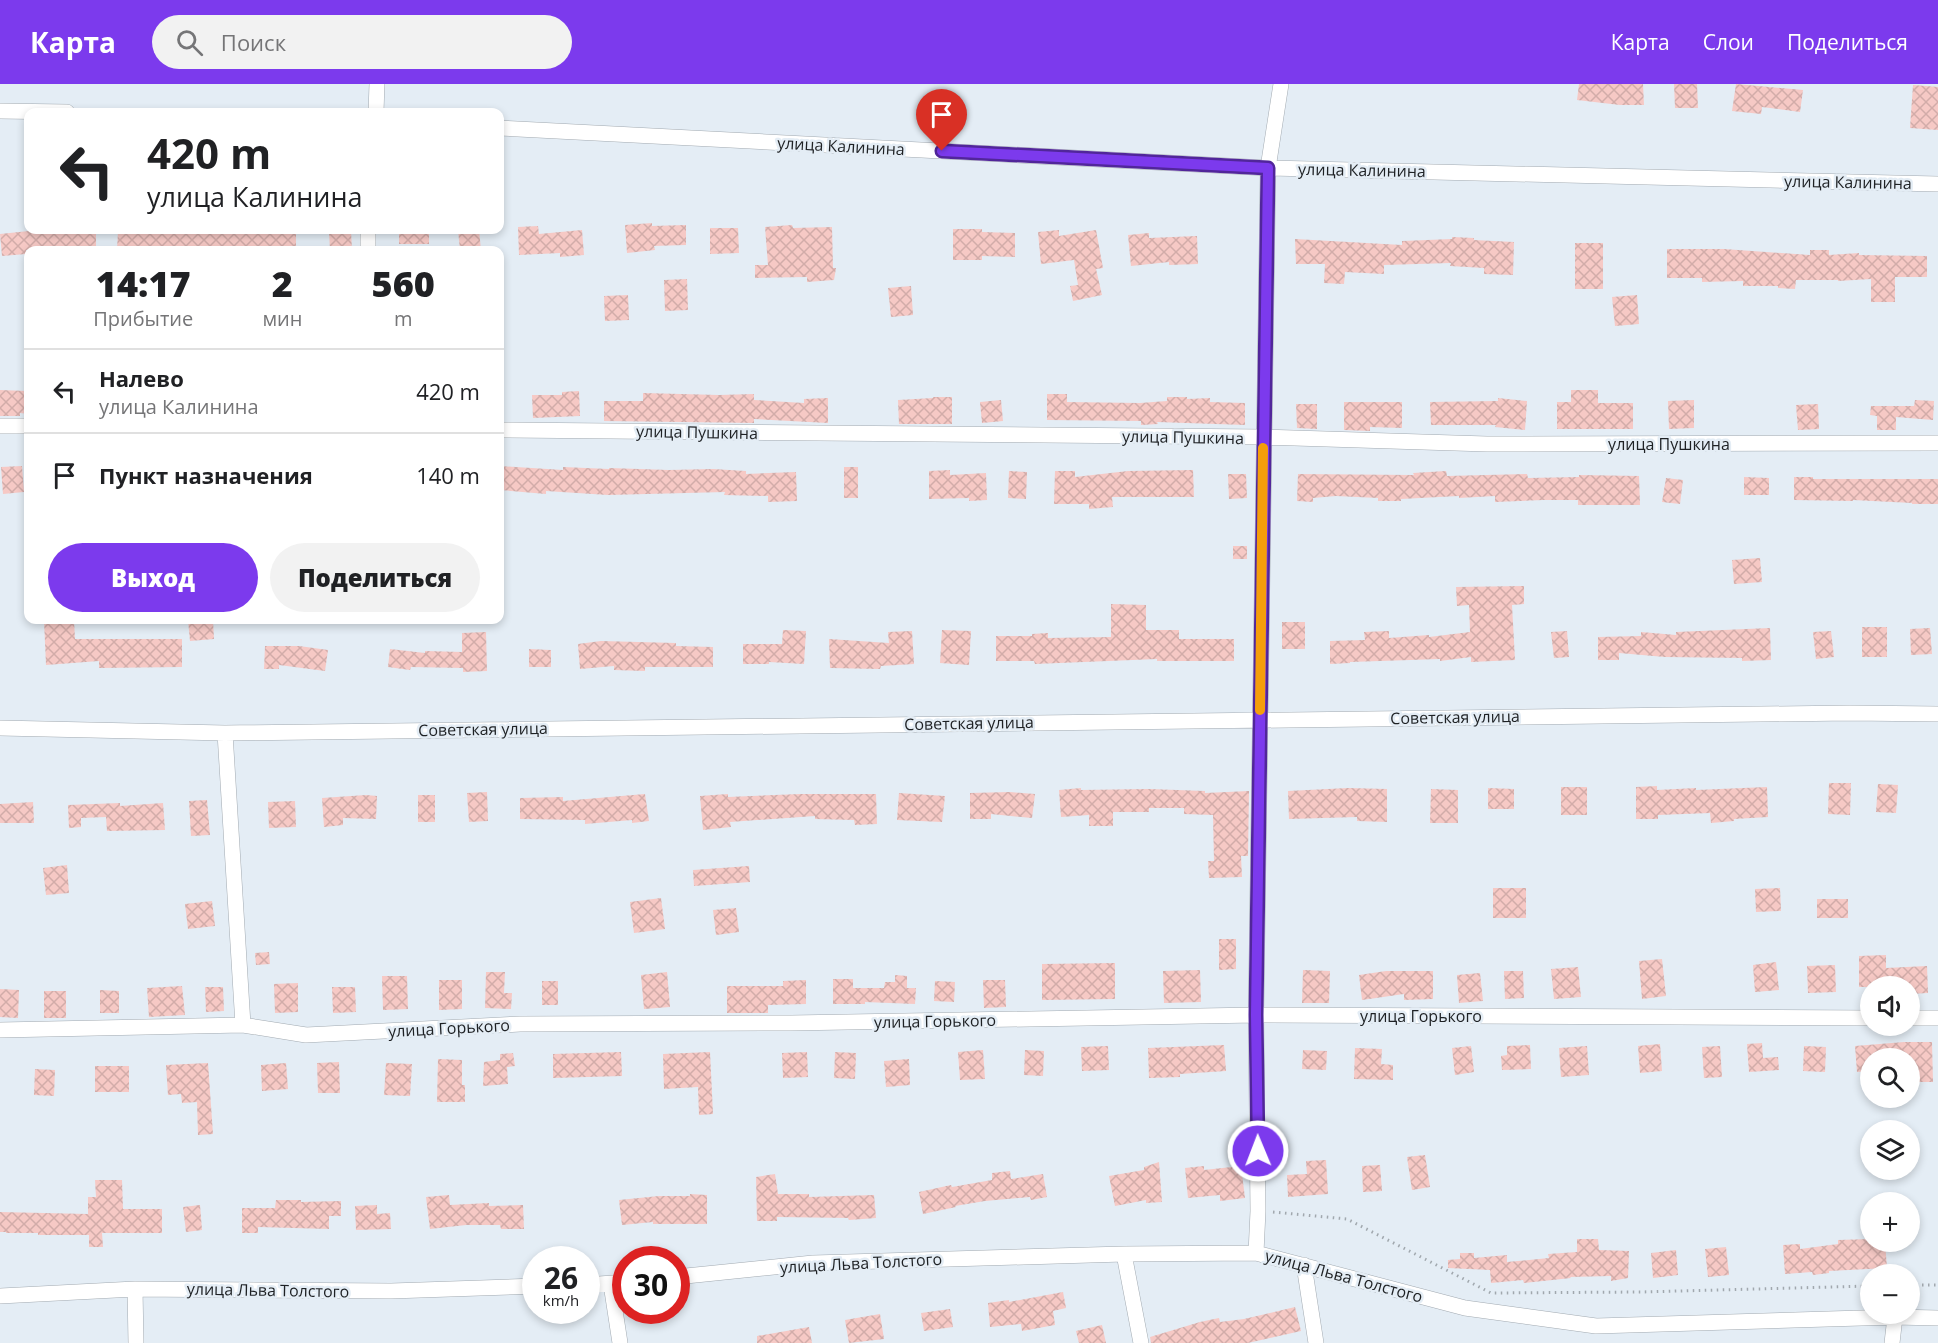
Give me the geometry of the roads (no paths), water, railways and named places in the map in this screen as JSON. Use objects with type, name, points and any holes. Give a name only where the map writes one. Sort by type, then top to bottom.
[{"type":"street","points":[[375,108],[377,84]]},
{"type":"street","points":[[1256,1253],[1258,1211],[1256,1015],[1268,168],[1281,84]]},
{"type":"street","points":[[0,111],[24,111]]},
{"type":"street","name":"улица Калинина","points":[[504,128],[1268,168],[1938,184]]},
{"type":"street","points":[[0,426],[24,426]]},
{"type":"street","name":"улица Пушкина","points":[[504,430],[1263,438],[1487,444],[1938,443]]},
{"type":"street","name":"Советская улица","points":[[0,728],[225,733],[1850,713],[1938,714]]},
{"type":"street","points":[[225,733],[243,1025]]},
{"type":"street","name":"улица Горького","points":[[0,1030],[243,1025],[306,1035],[520,1024],[803,1023],[1256,1015],[1860,1018]]},
{"type":"street","points":[[1920,1018],[1938,1018]]},
{"type":"street","name":"улица Льва Толстого","points":[[690,1276],[813,1263],[1124,1254],[1256,1253],[1465,1308],[1596,1326],[1860,1318]]},
{"type":"street","points":[[1124,1254],[1141,1343]]},
{"type":"street","points":[[1304,1265],[1316,1343]]},
{"type":"street","name":"улица Льва Толстого","points":[[0,1296],[135,1289],[391,1291],[522,1286]]},
{"type":"street","points":[[135,1289],[136,1343]]},
{"type":"street","name":"улица Льва Толстого","points":[[1920,1318],[1938,1318]]},
{"type":"street","points":[[619,1324],[620,1343]]},
{"type":"street","points":[[1892,1343],[1894,1324]]}]
